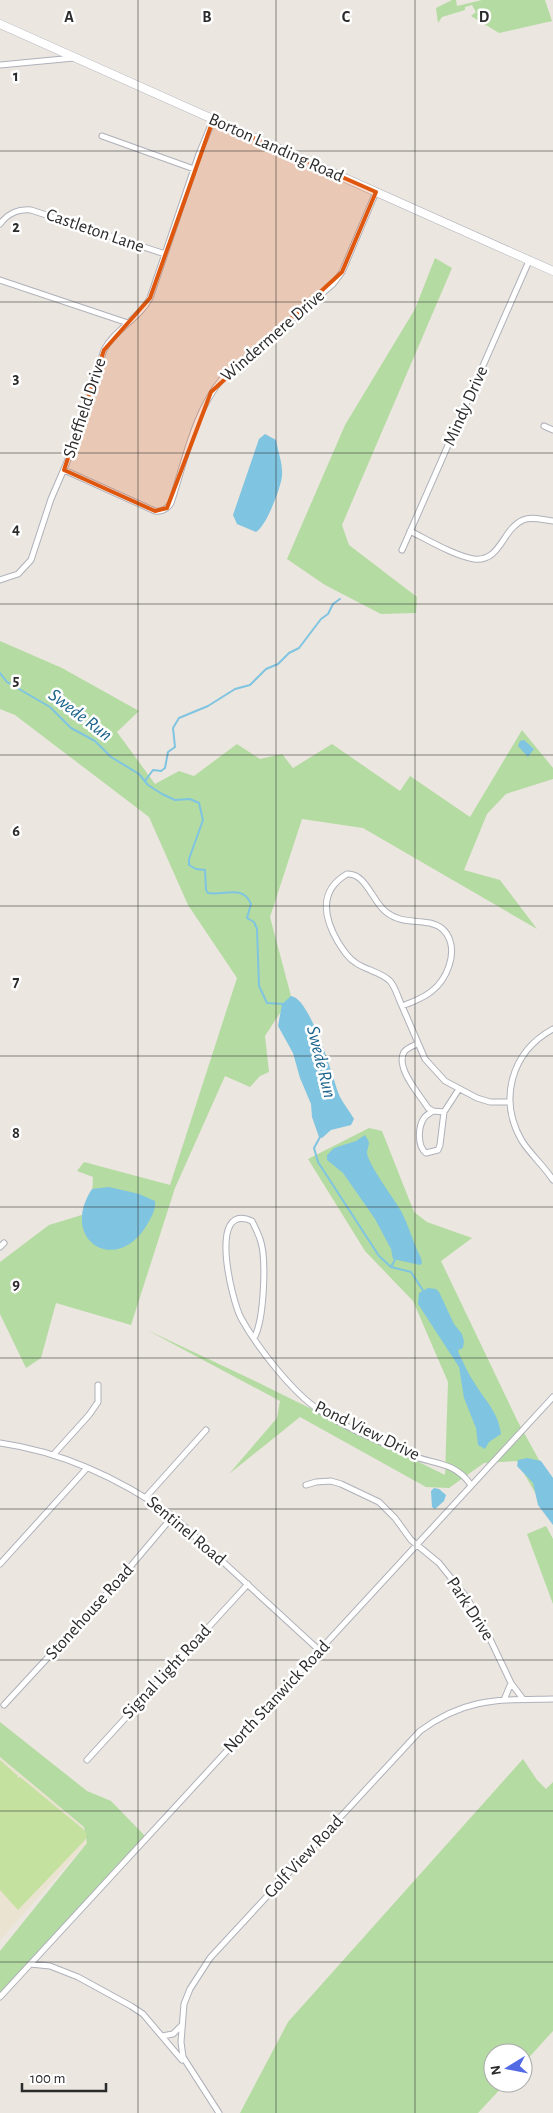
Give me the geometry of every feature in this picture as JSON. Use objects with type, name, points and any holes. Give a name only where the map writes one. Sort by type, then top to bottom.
[{"type":"street","name":"Borton Landing Road","points":[[0,24],[553,272]]},
{"type":"street","points":[[0,65],[75,58]]},
{"type":"street","name":"Sheffield Drive","points":[[0,580],[18,574],[31,560],[53,493],[64,470],[104,350],[108,343],[148,302],[213,120]]},
{"type":"street","points":[[102,136],[194,169]]},
{"type":"street","name":"Windermere Drive","points":[[64,470],[155,511],[164,510],[171,503],[196,427],[211,392],[222,379],[333,284],[342,272],[376,192]]},
{"type":"street","name":"Castleton Lane","points":[[0,224],[5,218],[16,211],[37,211],[164,254]]},
{"type":"street","name":"Mindy Drive","points":[[402,550],[530,261]]},
{"type":"street","points":[[0,280],[128,323]]},
{"type":"street","points":[[544,426],[553,430]]},
{"type":"street","points":[[410,532],[468,558],[481,559],[497,550],[512,529],[522,521],[535,518],[553,520]]},
{"type":"street","points":[[402,1006],[425,997],[440,985],[446,975],[451,958],[453,950],[451,941],[438,926],[430,923],[408,922],[389,914],[377,904],[359,877],[354,874],[347,874],[340,878],[330,891],[326,909],[330,928],[349,958],[390,982],[417,1044],[434,1071],[459,1089],[490,1102],[509,1102]]},
{"type":"street","points":[[553,1030],[541,1036],[528,1047],[518,1062],[510,1088],[509,1102],[515,1127],[523,1143],[547,1170],[553,1180]]},
{"type":"street","points":[[417,1044],[405,1050],[403,1069],[428,1108],[433,1111],[444,1112]]},
{"type":"street","points":[[433,1111],[425,1116],[420,1124],[420,1144],[422,1150],[426,1152],[438,1150],[444,1112],[459,1089]]},
{"type":"street","name":"Pond View Drive","points":[[254,1338],[260,1319],[264,1256],[260,1239],[252,1221],[244,1217],[232,1223],[224,1239],[235,1304],[241,1318],[254,1338],[287,1382],[319,1410],[410,1455],[448,1465],[467,1478],[471,1485]]},
{"type":"street","points":[[53,1455],[89,1415],[98,1402],[98,1385]]},
{"type":"street","name":"North Stanwick Road","points":[[0,1997],[553,1397]]},
{"type":"street","points":[[146,1497],[206,1430]]},
{"type":"street","name":"Sentinel Road","points":[[0,1443],[22,1446],[53,1455],[123,1483],[146,1497],[173,1516],[320,1651]]},
{"type":"street","points":[[0,1564],[87,1468]]},
{"type":"street","name":"Park Drive","points":[[306,1485],[316,1482],[341,1484],[379,1502],[395,1518],[416,1546],[424,1549],[439,1563],[466,1598],[491,1641],[511,1683],[524,1699]]},
{"type":"street","name":"Stonehouse Road","points":[[4,1705],[114,1586],[173,1516]]},
{"type":"street","name":"Signal Light Road","points":[[87,1760],[248,1584]]},
{"type":"street","points":[[504,1700],[511,1683]]},
{"type":"street","name":"Golf View Road","points":[[219,2113],[183,2058],[182,2025],[184,2004],[190,1989],[210,1958],[420,1731],[439,1717],[482,1701],[553,1699]]},
{"type":"street","points":[[30,1964],[50,1966],[97,1986],[143,2014],[189,2068]]},
{"type":"street","points":[[162,2036],[173,2034],[182,2025]]},
{"type":"highlighted area","points":[[213,120],[376,192],[342,272],[211,392],[167,508],[155,511],[64,470],[104,350],[150,298]]},
{"type":"shaded area","points":[[0,1757],[94,1835],[0,1940]]},
{"type":"green space","points":[[456,0],[457,6],[482,0],[545,0],[552,21],[499,33],[471,16],[476,12],[472,5],[465,7],[465,10],[442,17],[438,23],[436,8]]},
{"type":"green space","points":[[435,258],[452,268],[342,525],[349,545],[417,597],[416,613],[381,614],[325,585],[287,559],[345,425],[415,309]]},
{"type":"green space","points":[[0,641],[62,668],[139,711],[117,732],[155,784],[179,771],[194,776],[237,744],[260,759],[282,754],[293,768],[332,744],[400,791],[410,776],[470,817],[522,730],[553,768],[553,779],[506,794],[487,814],[464,870],[500,880],[537,929],[363,828],[302,819],[270,917],[291,996],[265,1036],[269,1072],[260,1076],[250,1087],[225,1076],[175,1188],[131,1325],[56,1303],[41,1358],[26,1368],[0,1314],[0,1262],[49,1225],[85,1214],[92,1196],[93,1177],[77,1171],[84,1162],[170,1185],[237,978],[188,905],[149,817],[15,715],[0,709]]},
{"type":"green space","points":[[369,1128],[382,1131],[414,1212],[427,1222],[472,1238],[441,1261],[517,1420],[539,1460],[553,1479],[553,1524],[517,1461],[484,1463],[449,1488],[426,1487],[300,1417],[229,1474],[277,1418],[280,1401],[147,1330],[445,1475],[448,1382],[413,1301],[365,1251],[308,1159]]},
{"type":"green space","points":[[546,1526],[553,1539],[553,1604],[527,1534]]},
{"type":"green space","points":[[0,1722],[87,1791],[111,1801],[146,1837],[0,1995],[0,1951],[87,1843],[84,1827],[0,1757]]},
{"type":"green space","points":[[523,1759],[537,1780],[546,1789],[553,1782],[553,2031],[533,2053],[533,2043],[483,2043],[483,2093],[497,2093],[478,2113],[240,2113],[288,2022]]},
{"type":"green space","points":[[0,1760],[18,1776],[17,1778],[20,1777],[87,1834],[85,1840],[18,1910],[0,1890]]},
{"type":"water","points":[[265,434],[276,440],[282,476],[268,515],[260,529],[256,532],[237,524],[233,515],[259,439]]},
{"type":"water","points":[[524,740],[534,749],[528,757],[518,746],[520,741]]},
{"type":"water","points":[[291,996],[298,1000],[306,1009],[326,1054],[339,1095],[354,1119],[351,1125],[331,1130],[322,1138],[319,1137],[312,1117],[311,1104],[300,1078],[293,1053],[278,1026],[282,1004]]},
{"type":"water","points":[[365,1135],[369,1142],[367,1153],[369,1159],[404,1217],[421,1258],[422,1263],[420,1265],[393,1259],[391,1249],[375,1219],[343,1173],[327,1160],[327,1155],[334,1148],[356,1141]]},
{"type":"water","points":[[109,1187],[139,1194],[155,1201],[155,1204],[149,1220],[136,1239],[122,1248],[108,1250],[96,1246],[87,1237],[82,1224],[83,1208],[92,1189]]},
{"type":"water","points":[[428,1288],[436,1289],[439,1292],[454,1324],[462,1334],[463,1348],[458,1350],[459,1354],[470,1376],[497,1419],[501,1434],[489,1442],[485,1449],[478,1445],[476,1428],[464,1398],[459,1367],[418,1304],[419,1293]]},
{"type":"water","points":[[527,1458],[541,1461],[553,1478],[553,1525],[538,1505],[533,1483],[517,1466],[518,1460]]},
{"type":"water","points":[[434,1488],[439,1489],[446,1495],[444,1501],[435,1509],[432,1507],[431,1491]]},
{"type":"waterway","points":[[145,781],[153,770],[161,771],[165,768],[168,752],[175,747],[173,728],[179,718],[208,706],[235,689],[250,685],[266,669],[278,664],[289,653],[299,648],[321,619],[328,614],[333,604],[340,599]]},
{"type":"waterway","name":"Swede Run","points":[[0,673],[7,682],[50,707],[71,728],[95,741],[111,757],[139,774],[148,785],[175,800],[190,799],[199,803],[203,820],[189,859],[189,865],[196,869],[205,870],[206,890],[208,893],[232,892],[243,894],[248,898],[251,904],[247,918],[254,922],[257,929],[259,986],[267,1003],[283,1004]]},
{"type":"waterway","name":"Swede Run","points":[[320,1137],[314,1148],[318,1162],[379,1256],[391,1267],[411,1272],[424,1292]]},
{"type":"waterway","points":[[391,1267],[396,1258]]}]
